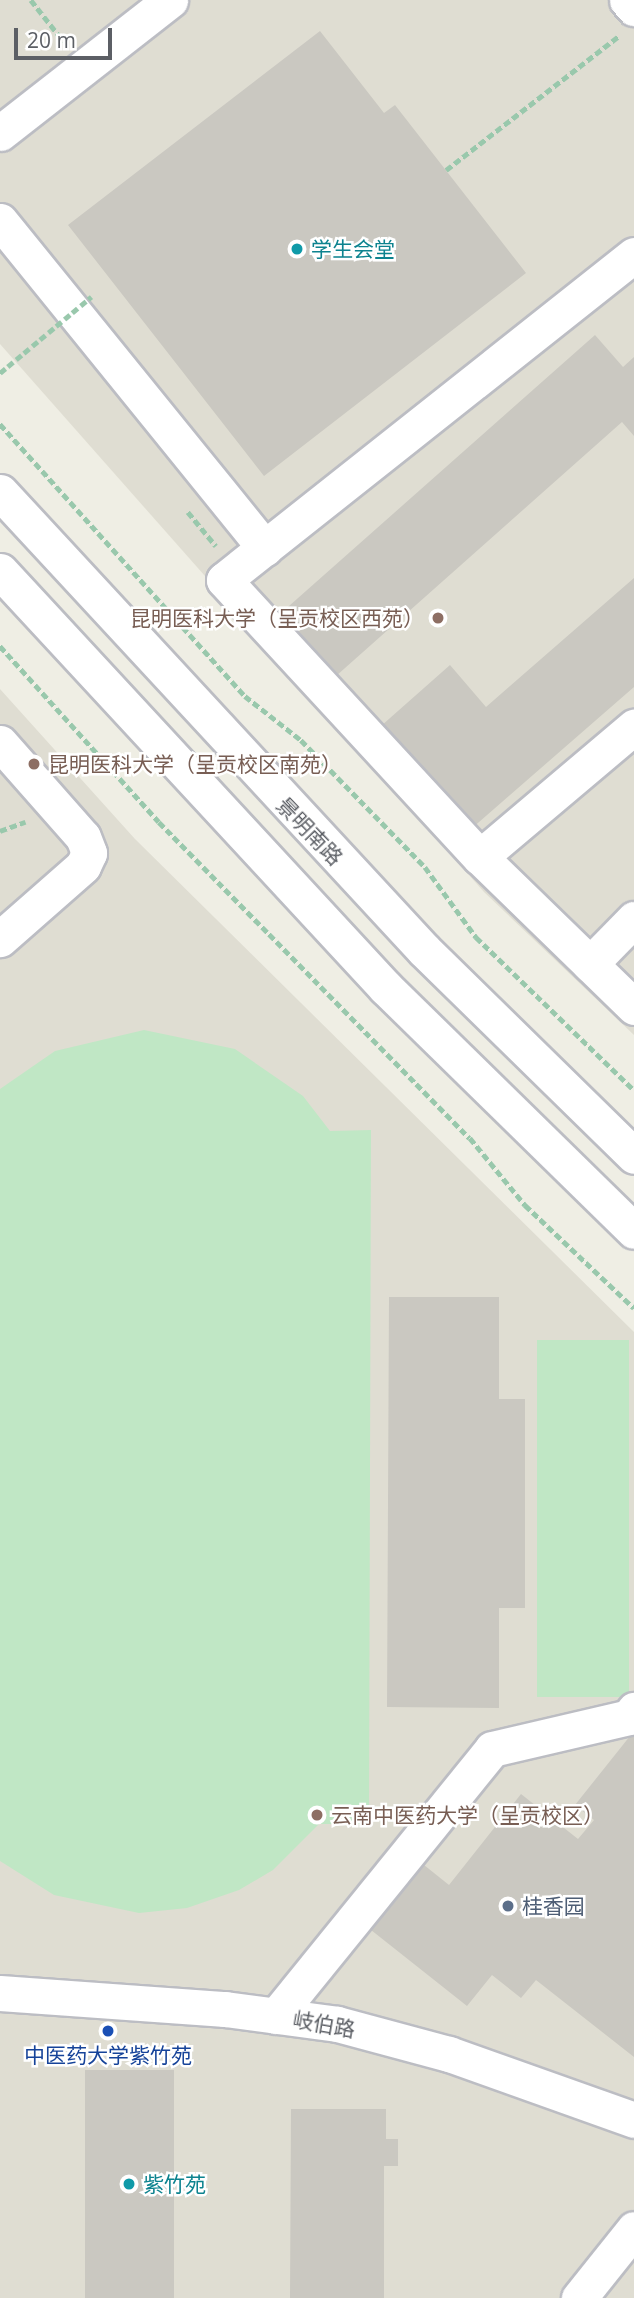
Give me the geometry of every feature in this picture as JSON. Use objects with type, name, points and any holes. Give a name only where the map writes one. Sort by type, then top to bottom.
[{"type":"street","points":[[0,133],[170,0]]},
{"type":"street","points":[[0,222],[265,548]]},
{"type":"street","points":[[632,261],[224,580],[480,857],[634,1007]]},
{"type":"street","name":"景明南路","points":[[0,492],[414,940],[634,1156]]},
{"type":"street","points":[[0,571],[367,968],[634,1231]]},
{"type":"street","points":[[480,857],[634,727]]},
{"type":"street","points":[[0,743],[83,837],[89,853],[83,866],[0,939]]},
{"type":"street","points":[[590,964],[634,919]]},
{"type":"street","points":[[276,2016],[492,1749],[634,1710]]},
{"type":"street","name":"岐伯路","points":[[0,1993],[276,2016],[449,2054],[634,2120]]},
{"type":"street","points":[[579,2298],[634,2229]]},
{"type":"path","points":[[31,0],[84,67]]},
{"type":"path","points":[[446,170],[628,14]]},
{"type":"path","points":[[0,373],[91,297]]},
{"type":"path","points":[[0,424],[245,696],[301,740],[425,867],[476,937],[634,1090]]},
{"type":"path","points":[[0,646],[159,822],[470,1138],[525,1205],[634,1308]]},
{"type":"shaded area","name":"昆明医科大学（呈贡校区西苑）","points":[[0,0],[634,0],[634,1035],[484,892],[0,344]]},
{"type":"shaded area","name":"云南中医药大学（呈贡校区）","points":[[0,689],[135,839],[634,1332],[634,2298],[0,2298]]},
{"type":"green space","points":[[144,1030],[235,1049],[303,1096],[330,1131],[371,1130],[369,1824],[319,1824],[273,1870],[239,1890],[187,1908],[139,1913],[54,1895],[0,1861],[0,1089],[55,1051]]},
{"type":"green space","points":[[537,1340],[629,1340],[629,1697],[537,1697]]},
{"type":"building","name":"学生会堂","points":[[320,31],[384,113],[395,105],[526,273],[264,476],[68,225]]},
{"type":"building","points":[[595,335],[623,367],[634,357],[634,436],[622,422],[336,676],[280,614]]},
{"type":"building","points":[[634,578],[634,687],[471,829],[381,726],[450,665],[486,707]]},
{"type":"building","points":[[389,1297],[499,1297],[499,1399],[525,1399],[525,1608],[499,1608],[499,1708],[387,1707]]},
{"type":"building","name":"桂香园","points":[[634,1731],[634,2057],[536,1980],[521,1998],[492,1975],[467,2006],[366,1926],[419,1861],[449,1885],[521,1794],[578,1839],[594,1820],[575,1805]]},
{"type":"building","name":"紫竹苑","points":[[85,2070],[174,2070],[174,2298],[85,2298]]},
{"type":"building","points":[[291,2109],[386,2109],[386,2139],[398,2139],[398,2166],[384,2166],[384,2298],[290,2298]]},
{"type":"place","name":"学生会堂","points":[[297,249]]},
{"type":"place","name":"昆明医科大学（呈贡校区西苑）","points":[[438,618]]},
{"type":"place","name":"昆明医科大学（呈贡校区南苑）","points":[[34,764]]},
{"type":"place","name":"云南中医药大学（呈贡校区）","points":[[317,1815]]},
{"type":"place","name":"桂香园","points":[[508,1906]]},
{"type":"place","name":"中医药大学紫竹苑","points":[[108,2031]]},
{"type":"place","name":"紫竹苑","points":[[129,2184]]}]
